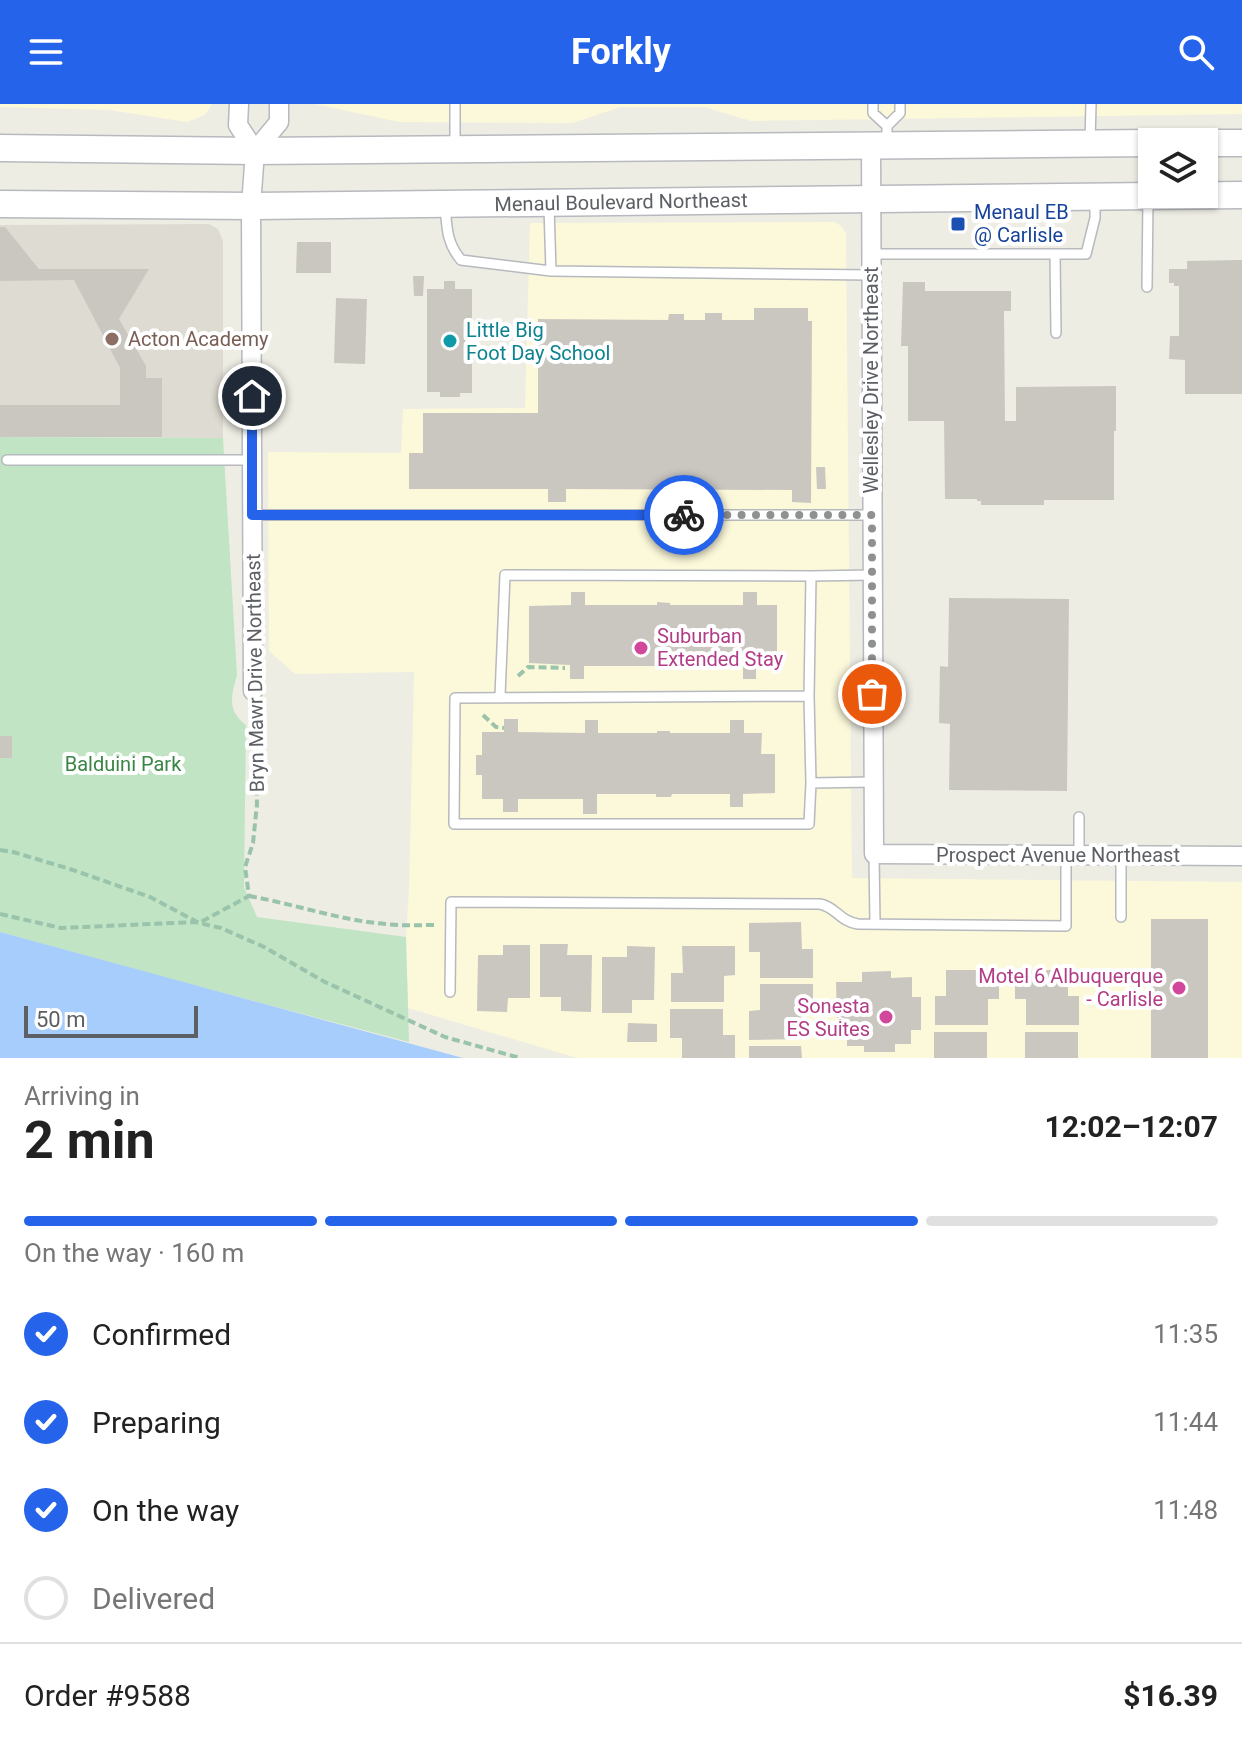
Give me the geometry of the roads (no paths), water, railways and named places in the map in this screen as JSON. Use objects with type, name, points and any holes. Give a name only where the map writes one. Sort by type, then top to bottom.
[{"type":"main road","points":[[0,148],[255,151],[455,149],[882,139],[1138,143]]},
{"type":"main road","points":[[1218,143],[1242,143]]},
{"type":"main road","name":"Menaul Boulevard Northeast","points":[[1218,196],[1242,195]]},
{"type":"main road","name":"Menaul Boulevard Northeast","points":[[0,204],[251,206],[1138,197]]},
{"type":"street","name":"Bryn Mawr Drive Northeast","points":[[239,104],[238,125],[255,151],[251,206],[253,691]]},
{"type":"street","points":[[255,151],[279,122],[279,104]]},
{"type":"street","name":"Wellesley Drive Northeast","points":[[874,854],[870,200],[882,139]]},
{"type":"street","name":"Prospect Avenue Northeast","points":[[874,854],[1242,856]]},
{"type":"lane","points":[[455,104],[455,149]]},
{"type":"lane","points":[[873,104],[882,139]]},
{"type":"lane","points":[[882,139],[900,113],[900,104]]},
{"type":"lane","points":[[1090,143],[1091,104]]},
{"type":"lane","points":[[870,254],[1086,254],[1095,218],[1094,197]]},
{"type":"lane","points":[[549,203],[551,271]]},
{"type":"lane","points":[[445,204],[448,236],[452,249],[461,260],[551,271],[870,275]]},
{"type":"lane","points":[[1147,287],[1148,208]]},
{"type":"lane","points":[[1055,254],[1056,333]]},
{"type":"lane","points":[[7,460],[252,460]]},
{"type":"lane","points":[[252,515],[872,515]]},
{"type":"lane","points":[[500,696],[505,575],[872,575]]},
{"type":"lane","points":[[809,696],[455,698],[454,824],[809,824],[811,576]]},
{"type":"lane","points":[[811,783],[873,782]]},
{"type":"lane","points":[[450,992],[451,902],[820,904],[829,906],[849,922],[1066,926],[1079,817]]},
{"type":"lane","points":[[874,854],[875,924]]},
{"type":"lane","points":[[1121,856],[1121,917]]},
{"type":"water","points":[[0,932],[463,1058],[0,1058]]},
{"type":"place","name":"Menaul EB @ Carlisle","points":[[958,224]]},
{"type":"place","name":"Acton Academy","points":[[112,339]]},
{"type":"place","name":"Little Big Foot Day School","points":[[450,341]]},
{"type":"place","name":"Suburban Extended Stay","points":[[641,648]]},
{"type":"place","name":"Motel 6 Albuquerque - Carlisle","points":[[1179,988]]},
{"type":"place","name":"Sonesta ES Suites","points":[[886,1017]]},
{"type":"park label","name":"Balduini Park","points":[[123,764]]}]
